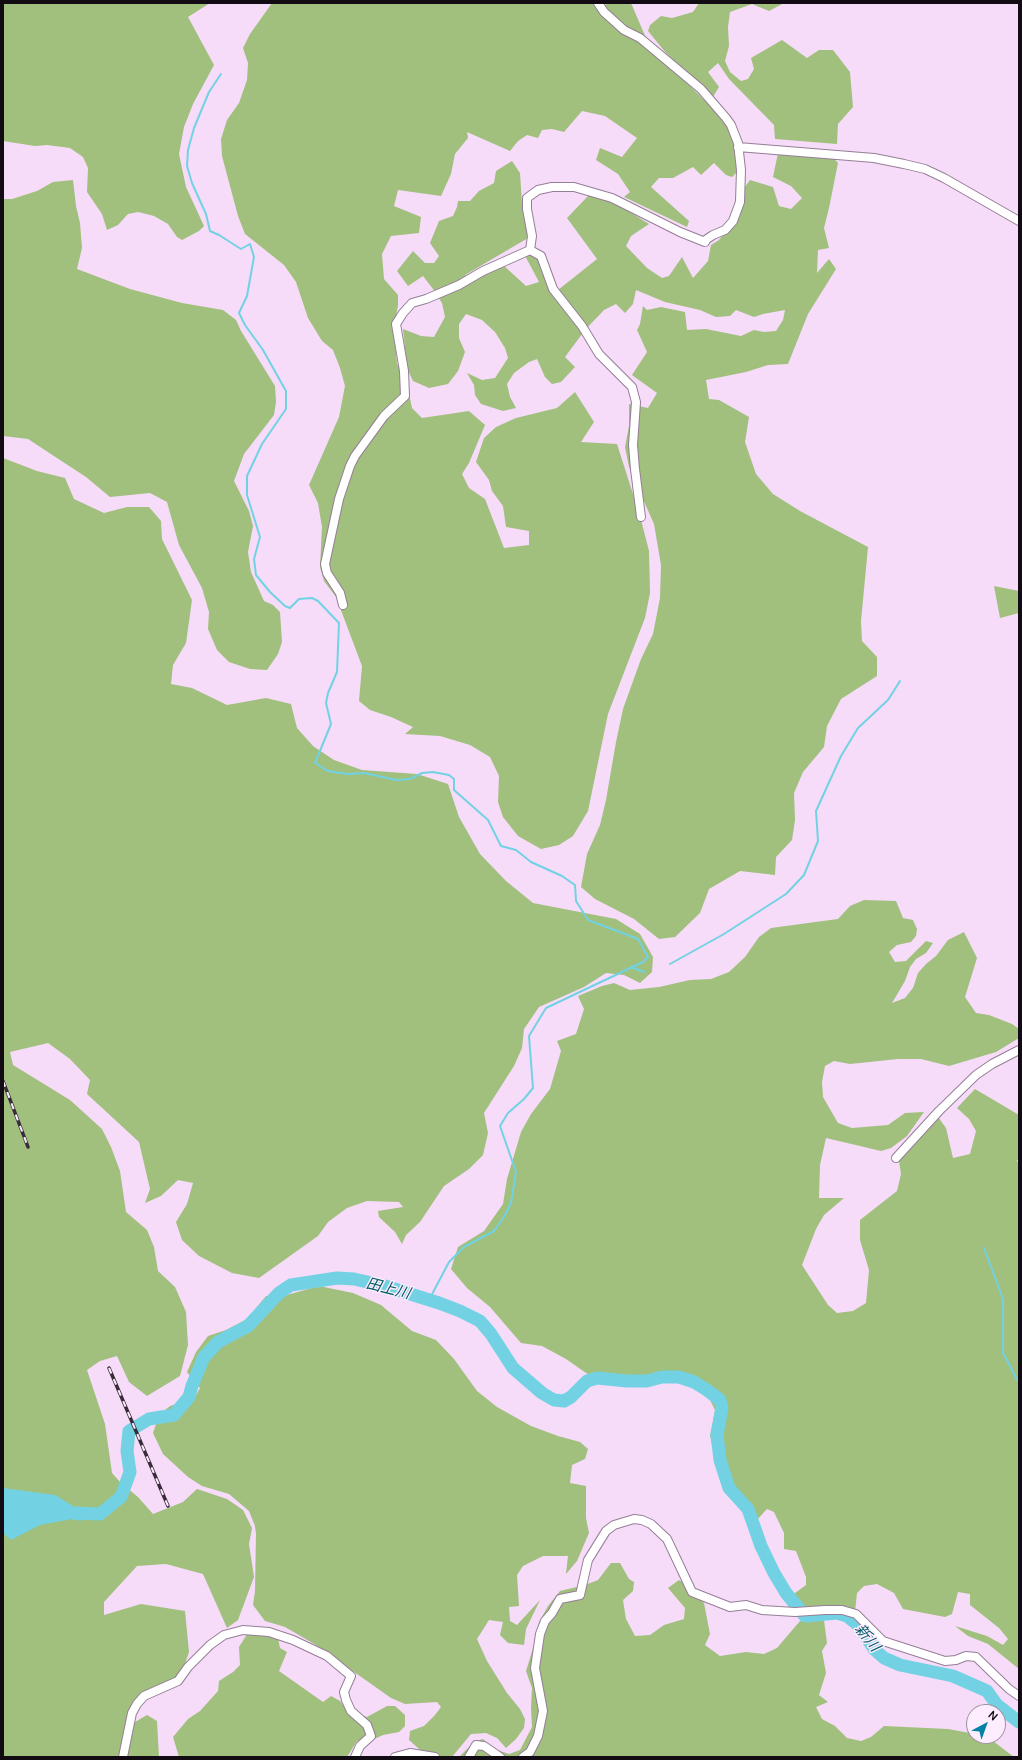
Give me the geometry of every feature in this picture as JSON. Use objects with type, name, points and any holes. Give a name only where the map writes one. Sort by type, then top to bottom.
[{"type":"street","points":[[530,250],[532,236],[527,209],[528,198],[538,190],[552,187],[574,187],[612,198],[680,232],[705,242],[704,241],[713,235],[725,230],[733,221],[738,210],[741,193],[738,147],[731,125],[700,89],[640,38],[624,30],[604,12],[598,3]]},
{"type":"street","points":[[738,147],[874,158],[925,169],[944,178],[1019,221]]},
{"type":"street","points":[[530,250],[541,256],[553,289],[582,326],[599,354],[632,387],[636,402],[633,445],[641,517]]},
{"type":"street","points":[[343,605],[340,593],[327,573],[325,564],[339,499],[350,466],[355,456],[384,416],[405,396],[404,371],[396,324],[412,303],[426,299],[459,285],[483,270],[530,250]]},
{"type":"street","points":[[896,1158],[939,1111],[976,1075],[992,1064],[1019,1050]]},
{"type":"street","points":[[523,1757],[530,1752],[538,1736],[543,1711],[535,1668],[540,1634],[545,1621],[560,1600],[580,1595],[588,1560],[602,1535],[614,1524],[634,1519],[642,1520],[651,1524],[667,1539],[692,1592],[730,1607],[746,1605],[762,1610],[795,1612],[842,1610],[856,1614],[883,1641],[945,1661],[956,1660],[966,1656],[976,1657],[1009,1689],[1019,1696]]},
{"type":"street","points":[[123,1757],[132,1713],[144,1696],[178,1681],[210,1645],[224,1635],[243,1630],[269,1632],[292,1640],[327,1656],[351,1676],[344,1692],[346,1700],[351,1711],[367,1725],[371,1736],[360,1746],[355,1757]]},
{"type":"street","points":[[469,1757],[476,1744],[484,1746],[500,1757]]},
{"type":"street","points":[[395,1757],[410,1753],[435,1757]]},
{"type":"green space","points":[[3,3],[210,3],[188,17],[214,65],[193,104],[184,127],[179,154],[186,187],[204,226],[199,231],[182,240],[177,237],[168,224],[154,216],[138,212],[128,214],[118,225],[107,230],[102,214],[87,192],[88,168],[83,157],[70,148],[47,145],[35,146],[3,141]]},
{"type":"green space","points":[[272,3],[595,3],[602,6],[609,3],[631,3],[646,38],[678,74],[710,106],[730,130],[737,151],[737,172],[732,177],[726,175],[714,163],[701,175],[693,167],[673,178],[659,178],[651,187],[689,221],[687,227],[624,197],[630,192],[618,174],[596,160],[600,148],[622,157],[637,138],[605,116],[582,111],[564,132],[552,129],[542,130],[538,138],[527,135],[518,141],[510,151],[467,132],[468,138],[455,154],[451,174],[441,196],[398,190],[394,206],[421,217],[419,233],[391,236],[382,254],[384,279],[398,295],[398,305],[394,328],[397,364],[406,379],[412,408],[422,418],[469,411],[485,425],[469,463],[462,474],[469,488],[485,499],[504,548],[529,545],[529,531],[506,527],[503,506],[492,491],[489,480],[476,462],[484,438],[496,427],[516,418],[557,408],[575,392],[594,422],[581,442],[617,444],[640,516],[649,551],[650,593],[645,618],[608,714],[588,811],[573,836],[559,845],[541,849],[518,836],[503,817],[498,802],[499,776],[490,757],[470,745],[440,736],[405,734],[413,727],[391,717],[370,710],[359,701],[362,666],[336,597],[324,581],[320,567],[322,527],[318,503],[309,485],[339,417],[345,386],[333,350],[322,341],[308,318],[296,282],[284,265],[245,234],[238,216],[222,156],[221,139],[227,120],[239,103],[247,80],[248,63],[243,48],[250,34]]},
{"type":"green space","points":[[699,3],[784,3],[769,11],[752,4],[730,12],[728,27],[729,46],[725,61],[730,72],[741,81],[748,79],[754,69],[751,58],[782,40],[807,58],[819,50],[833,50],[850,72],[853,107],[838,124],[837,144],[775,139],[774,125],[729,79],[718,63],[708,72],[719,87],[711,100],[693,78],[666,53],[648,31],[650,25],[661,16],[672,18],[693,12]]},
{"type":"green space","points":[[778,153],[829,153],[838,163],[824,228],[829,248],[818,250],[817,273],[829,259],[836,269],[808,314],[788,364],[768,365],[746,372],[706,380],[709,399],[719,400],[749,417],[745,442],[756,474],[773,494],[800,511],[868,547],[861,621],[862,641],[877,657],[877,676],[841,699],[827,726],[824,747],[803,772],[794,793],[795,820],[792,840],[776,857],[775,875],[740,871],[709,889],[700,913],[675,937],[659,939],[634,919],[595,899],[581,887],[587,854],[600,825],[606,800],[623,709],[641,659],[653,634],[660,598],[661,565],[654,524],[629,467],[625,447],[629,426],[629,404],[648,408],[657,393],[632,375],[647,352],[637,330],[640,324],[643,306],[647,310],[661,307],[685,312],[687,330],[706,329],[741,336],[754,330],[764,332],[776,331],[783,320],[785,310],[754,317],[736,310],[730,316],[716,317],[700,310],[665,302],[636,290],[633,304],[625,313],[616,304],[604,310],[585,330],[565,357],[575,367],[561,382],[552,384],[545,377],[537,359],[529,362],[514,373],[507,384],[510,397],[516,408],[503,411],[481,404],[475,395],[474,385],[467,373],[482,380],[495,378],[508,358],[505,348],[495,332],[482,320],[466,314],[459,324],[459,338],[465,352],[458,371],[448,384],[429,388],[413,381],[407,368],[403,329],[421,336],[434,337],[445,317],[442,303],[423,276],[408,286],[397,271],[413,251],[425,263],[434,263],[439,256],[430,243],[439,221],[453,216],[458,201],[470,201],[479,191],[494,183],[496,171],[512,161],[520,173],[522,204],[528,238],[465,275],[468,284],[503,265],[526,286],[539,282],[522,250],[531,245],[558,290],[597,259],[567,218],[589,195],[617,204],[649,224],[631,236],[626,246],[647,268],[662,278],[669,276],[682,257],[693,278],[708,261],[711,245],[719,240],[734,221],[742,191],[750,180],[773,187],[779,206],[791,209],[802,198],[791,186],[773,177]]},
{"type":"green space","points":[[73,180],[76,206],[80,223],[82,248],[77,269],[130,289],[182,303],[223,310],[236,320],[241,331],[275,386],[276,402],[274,415],[244,454],[234,481],[249,511],[253,526],[248,552],[251,572],[264,601],[273,605],[280,612],[282,642],[278,654],[267,670],[250,669],[229,662],[217,650],[208,629],[209,612],[202,588],[179,545],[167,502],[150,493],[110,497],[86,477],[28,439],[3,436],[3,199],[12,199],[37,191],[53,182]]},
{"type":"green space","points":[[3,458],[37,471],[65,478],[74,499],[104,513],[127,507],[149,507],[161,521],[162,539],[192,600],[186,643],[173,665],[171,684],[192,688],[227,705],[266,698],[291,704],[297,728],[313,746],[334,760],[362,770],[417,774],[448,784],[459,817],[480,854],[506,881],[533,903],[616,919],[640,934],[653,957],[652,972],[640,983],[624,975],[606,973],[584,987],[539,1007],[524,1029],[522,1048],[514,1066],[484,1113],[488,1133],[483,1155],[469,1169],[444,1186],[420,1222],[406,1235],[402,1244],[395,1232],[379,1217],[378,1211],[403,1207],[399,1202],[367,1201],[347,1208],[328,1222],[318,1236],[259,1278],[232,1273],[199,1256],[182,1240],[176,1222],[187,1204],[193,1183],[178,1180],[161,1196],[145,1203],[150,1189],[139,1142],[87,1094],[90,1080],[70,1059],[48,1043],[10,1052],[13,1065],[70,1100],[102,1129],[120,1171],[126,1212],[147,1230],[154,1247],[158,1271],[175,1287],[186,1312],[188,1345],[180,1376],[147,1396],[129,1382],[117,1356],[100,1361],[87,1370],[105,1424],[112,1473],[121,1483],[138,1497],[153,1514],[183,1502],[197,1489],[227,1499],[243,1510],[252,1528],[249,1544],[254,1577],[238,1620],[227,1628],[203,1574],[166,1564],[137,1566],[104,1602],[104,1615],[141,1604],[185,1611],[189,1652],[179,1681],[149,1692],[131,1711],[135,1722],[147,1715],[157,1721],[159,1757],[3,1757]]},
{"type":"green space","points":[[994,586],[1019,591],[1019,613],[1000,618]]},
{"type":"green space","points":[[864,900],[896,901],[903,918],[913,920],[917,929],[916,936],[911,942],[897,945],[889,952],[895,962],[906,961],[926,941],[933,943],[926,953],[916,959],[910,967],[905,981],[892,1003],[905,998],[913,988],[918,973],[926,964],[936,956],[948,940],[964,932],[977,958],[965,997],[976,1013],[989,1015],[1012,1024],[1019,1029],[1019,1038],[996,1052],[949,1066],[921,1059],[898,1059],[850,1064],[834,1061],[825,1066],[822,1082],[823,1097],[838,1123],[852,1128],[888,1125],[905,1113],[924,1112],[907,1136],[891,1148],[881,1151],[826,1138],[820,1165],[819,1198],[844,1198],[824,1215],[816,1229],[802,1265],[828,1305],[837,1313],[853,1311],[866,1303],[869,1270],[860,1240],[860,1220],[897,1191],[901,1174],[898,1154],[936,1114],[946,1128],[953,1158],[970,1154],[976,1131],[969,1119],[957,1108],[975,1089],[1019,1115],[1019,1157],[1017,1161],[1019,1164],[1019,1669],[988,1644],[968,1636],[955,1626],[987,1636],[1003,1645],[1008,1639],[999,1628],[970,1605],[970,1594],[958,1592],[952,1614],[945,1617],[903,1609],[894,1593],[877,1584],[864,1586],[857,1593],[855,1612],[807,1612],[796,1607],[795,1593],[806,1585],[806,1577],[796,1551],[784,1549],[784,1533],[774,1512],[767,1509],[754,1523],[744,1508],[725,1489],[710,1436],[715,1410],[701,1382],[690,1374],[670,1371],[619,1383],[607,1382],[586,1373],[566,1359],[542,1346],[521,1343],[490,1307],[467,1288],[451,1269],[458,1247],[484,1231],[503,1204],[507,1179],[521,1132],[531,1114],[550,1089],[561,1051],[557,1041],[576,1034],[584,1009],[578,996],[602,986],[614,983],[630,990],[659,987],[690,980],[711,979],[729,972],[745,957],[759,937],[771,928],[838,919],[850,906]]},
{"type":"green space","points":[[319,1286],[353,1293],[381,1305],[412,1331],[436,1340],[454,1359],[477,1391],[497,1407],[531,1426],[580,1442],[588,1449],[585,1459],[572,1465],[570,1483],[586,1486],[586,1518],[589,1533],[577,1561],[566,1574],[568,1556],[543,1556],[523,1566],[517,1575],[519,1606],[509,1607],[510,1621],[517,1625],[540,1600],[526,1629],[524,1645],[508,1643],[500,1635],[503,1622],[489,1620],[477,1639],[487,1661],[507,1693],[520,1709],[525,1719],[524,1728],[516,1739],[506,1748],[497,1738],[486,1733],[471,1734],[452,1757],[427,1756],[409,1740],[410,1731],[424,1726],[435,1715],[441,1707],[437,1702],[405,1704],[391,1698],[316,1645],[285,1627],[265,1621],[253,1605],[255,1591],[256,1534],[255,1526],[249,1511],[229,1494],[202,1486],[188,1477],[163,1454],[153,1433],[159,1415],[170,1406],[194,1399],[200,1388],[187,1372],[196,1352],[208,1336],[226,1330],[247,1319],[266,1296],[287,1295]]},
{"type":"green space","points":[[611,1563],[620,1563],[629,1579],[634,1582],[633,1591],[623,1600],[626,1619],[635,1636],[650,1635],[664,1625],[684,1619],[685,1608],[668,1588],[679,1580],[690,1586],[704,1603],[710,1634],[705,1645],[720,1656],[746,1652],[764,1654],[777,1648],[800,1621],[824,1620],[827,1643],[822,1651],[826,1673],[819,1695],[828,1702],[816,1707],[822,1719],[835,1726],[847,1738],[861,1741],[871,1737],[884,1726],[948,1729],[966,1732],[966,1744],[997,1744],[1014,1757],[459,1757],[474,1742],[483,1739],[494,1749],[509,1754],[520,1750],[532,1727],[532,1688],[526,1671],[535,1642],[539,1622],[548,1606],[560,1591],[598,1580]]},
{"type":"green space","points":[[249,1631],[277,1633],[280,1648],[287,1652],[279,1671],[323,1702],[331,1696],[340,1701],[347,1710],[367,1717],[387,1706],[395,1706],[405,1715],[405,1726],[399,1732],[383,1735],[370,1741],[357,1741],[347,1757],[179,1757],[173,1737],[188,1719],[200,1711],[218,1691],[219,1681],[233,1672],[240,1665],[239,1647]]},
{"type":"water","points":[[3,1488],[55,1495],[78,1509],[81,1521],[72,1519],[40,1525],[11,1540],[3,1533]]},
{"type":"waterway","points":[[221,74],[209,92],[194,128],[188,150],[187,166],[192,183],[206,214],[210,231],[241,249],[250,244],[254,257],[247,296],[239,313],[245,325],[263,350],[286,391],[286,409],[262,444],[247,476],[247,495],[260,537],[254,559],[256,575],[270,592],[285,606],[290,608],[299,599],[312,598],[318,601],[339,623],[337,672],[328,693],[326,703],[331,724],[315,763],[328,771],[348,774],[364,773],[396,780],[410,779],[422,773],[433,772],[449,775],[454,779],[454,790],[488,820],[501,846],[516,850],[531,862],[562,876],[575,885],[576,901],[588,920],[638,939],[648,957],[643,962],[546,1008],[529,1036],[533,1088],[524,1099],[508,1113],[500,1126],[516,1172],[511,1203],[504,1217],[494,1231],[464,1247],[449,1262],[429,1300]]},
{"type":"waterway","points":[[670,964],[724,934],[786,894],[804,875],[818,841],[816,811],[841,756],[858,728],[888,700],[900,681]]},
{"type":"waterway","points":[[631,967],[644,972]]},
{"type":"waterway","points":[[984,1248],[1003,1299],[1003,1353],[1019,1383]]},
{"type":"waterway","name":"田上川","points":[[74,1513],[100,1514],[121,1497],[130,1472],[127,1451],[129,1431],[149,1419],[174,1415],[189,1397],[204,1357],[218,1342],[248,1326],[279,1293],[291,1285],[337,1278],[354,1279],[385,1286],[439,1303],[480,1321],[491,1334],[513,1368],[542,1393],[554,1400],[564,1401],[571,1397],[587,1381],[597,1378],[647,1381],[662,1377],[679,1377],[694,1382],[707,1390],[720,1400],[722,1408],[717,1435],[720,1460],[729,1488],[748,1509],[761,1546],[774,1573],[786,1593],[805,1616],[837,1613],[847,1616],[858,1625],[875,1650],[884,1658],[900,1665],[953,1676],[987,1691],[997,1705],[1019,1722]]},
{"type":"railway","points":[[3,1081],[28,1147]]},
{"type":"railway","points":[[109,1368],[168,1506]]},
{"type":"water label","name":"新川","points":[[867,1638]]}]
